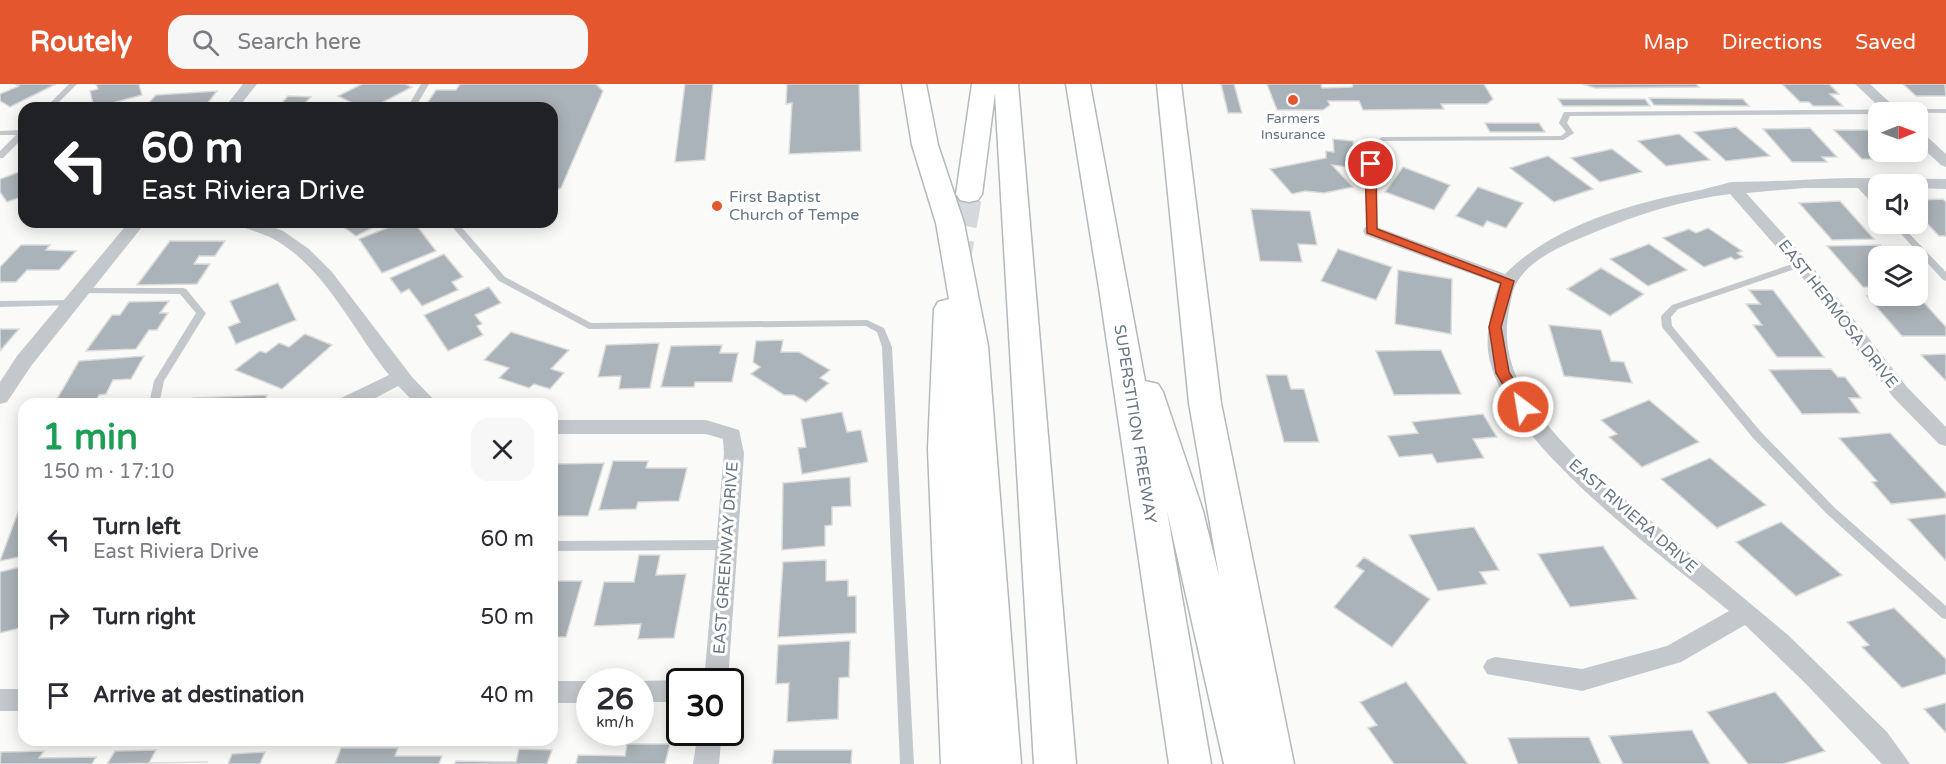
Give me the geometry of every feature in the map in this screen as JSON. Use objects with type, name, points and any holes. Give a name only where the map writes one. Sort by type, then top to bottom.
[{"type":"highway","points":[[914,84],[925,145],[950,223],[973,346],[1000,764]]},
{"type":"highway","points":[[969,194],[984,84]]},
{"type":"highway","points":[[1006,84],[1055,764]]},
{"type":"highway","name":"SUPERSTITION FREEWAY","points":[[1078,84],[1114,288],[1190,764]]},
{"type":"highway","points":[[1169,84],[1205,403],[1273,764]]},
{"type":"highway","points":[[1114,288],[1185,511],[1245,764]]},
{"type":"highway","points":[[949,309],[945,449],[962,764]]},
{"type":"street","points":[[236,102],[250,84]]},
{"type":"street","points":[[1862,84],[1881,102]]},
{"type":"street","points":[[1928,145],[1946,162]]},
{"type":"street","points":[[1371,231],[1508,281],[1535,255],[1605,221],[1672,198],[1732,187],[1858,183],[1946,184]]},
{"type":"street","name":"EAST HERMOSA DRIVE","points":[[1732,187],[1801,264],[1900,392],[1946,439]]},
{"type":"street","points":[[0,398],[24,361],[133,228]]},
{"type":"street","points":[[264,228],[296,246],[328,276],[408,388],[421,398]]},
{"type":"street","name":"EAST RIVIERA DRIVE","points":[[1508,281],[1495,327],[1503,373],[1533,424],[1585,478],[1747,612],[1878,740],[1897,764]]},
{"type":"street","points":[[358,398],[400,377]]},
{"type":"street","name":"EAST GREENWAY DRIVE","points":[[558,426],[706,427],[732,435],[734,453],[717,668]]},
{"type":"street","points":[[1495,667],[1581,680],[1673,655],[1747,612]]},
{"type":"street","points":[[558,692],[576,692]]},
{"type":"street","points":[[0,700],[18,700]]},
{"type":"street","points":[[706,764],[708,746]]},
{"type":"lane","points":[[55,102],[73,84]]},
{"type":"lane","points":[[414,102],[425,84]]},
{"type":"lane","points":[[1928,111],[1946,111]]},
{"type":"lane","points":[[1371,231],[1371,147],[1382,139],[1563,138],[1570,133],[1563,123],[1567,114],[1868,112]]},
{"type":"lane","points":[[0,133],[18,133]]},
{"type":"lane","points":[[0,156],[18,139]]},
{"type":"lane","points":[[1858,183],[1868,194]]},
{"type":"lane","points":[[457,228],[502,279],[589,326],[867,323],[881,330],[887,347],[907,764]]},
{"type":"lane","points":[[1905,234],[1946,278]]},
{"type":"lane","points":[[1801,264],[1675,307],[1666,316],[1667,327],[1757,435],[1832,511],[1946,614]]},
{"type":"lane","points":[[0,304],[183,291],[201,313],[159,381],[155,398]]},
{"type":"lane","points":[[558,546],[725,545]]},
{"type":"building","points":[[15,84],[56,84],[10,107],[0,101],[0,94],[19,86]]},
{"type":"building","points":[[96,84],[139,84],[142,95],[116,102],[93,102],[90,91],[98,89]]},
{"type":"building","points":[[362,84],[405,84],[412,87],[383,102],[350,102],[338,96]]},
{"type":"building","points":[[460,84],[596,84],[603,91],[561,188],[558,189],[558,102],[428,102],[436,90],[456,90]]},
{"type":"building","points":[[685,84],[713,84],[705,160],[675,162]]},
{"type":"building","points":[[787,84],[859,84],[861,151],[789,154],[792,103],[786,104]]},
{"type":"building","points":[[1221,84],[1234,84],[1242,113],[1228,113]]},
{"type":"building","points":[[1267,84],[1321,84],[1322,88],[1352,87],[1353,84],[1484,84],[1493,99],[1487,104],[1441,104],[1444,109],[1363,110],[1359,101],[1328,101],[1330,105],[1323,110],[1277,110]]},
{"type":"building","points":[[1582,84],[1696,84],[1699,87],[1595,88]]},
{"type":"building","points":[[1782,84],[1829,84],[1839,94],[1830,94],[1843,106],[1813,106],[1809,102],[1800,102]]},
{"type":"building","points":[[1903,84],[1945,84],[1946,96],[1916,96]]},
{"type":"building","points":[[217,91],[209,102],[150,102],[156,95]]},
{"type":"building","points":[[288,96],[311,97],[306,102],[282,102]]},
{"type":"building","points":[[1649,98],[1743,99],[1749,106],[1654,105]]},
{"type":"building","points":[[1558,99],[1645,99],[1650,106],[1563,106]]},
{"type":"building","points":[[1485,123],[1539,123],[1545,132],[1490,132]]},
{"type":"building","points":[[1736,127],[1770,156],[1726,161],[1694,132]]},
{"type":"building","points":[[1810,128],[1837,157],[1822,157],[1827,162],[1792,162],[1763,129]]},
{"type":"building","points":[[1834,130],[1868,130],[1868,159],[1862,159]]},
{"type":"building","points":[[1679,134],[1710,160],[1666,166],[1638,141]]},
{"type":"building","points":[[1333,139],[1353,141],[1355,168],[1332,165],[1353,187],[1324,193],[1305,191],[1292,194],[1270,169],[1326,158],[1326,151],[1334,152]]},
{"type":"building","points":[[1612,149],[1642,172],[1600,182],[1571,158]]},
{"type":"building","points":[[1548,156],[1593,189],[1554,202],[1510,168]]},
{"type":"building","points":[[1403,167],[1450,185],[1434,210],[1385,192]]},
{"type":"building","points":[[18,172],[18,198],[7,202],[0,192],[0,179]]},
{"type":"building","points":[[1478,187],[1523,203],[1506,228],[1487,221],[1483,227],[1456,216]]},
{"type":"building","points":[[1943,199],[1946,202],[1946,236],[1939,236],[1928,224],[1928,200]]},
{"type":"building","points":[[1840,201],[1874,239],[1832,240],[1799,203]]},
{"type":"building","points":[[1251,209],[1310,211],[1317,245],[1298,244],[1302,262],[1260,261]]},
{"type":"building","points":[[345,228],[372,228],[356,236]]},
{"type":"building","points":[[387,228],[419,228],[436,251],[382,273],[359,239]]},
{"type":"building","points":[[1708,228],[1742,251],[1737,253],[1743,257],[1735,260],[1731,257],[1704,267],[1663,238],[1689,229],[1696,233]]},
{"type":"building","points":[[170,241],[225,241],[215,256],[199,256],[194,264],[210,264],[197,284],[137,285]]},
{"type":"building","points":[[1649,244],[1687,270],[1648,286],[1610,259]]},
{"type":"building","points":[[21,245],[50,245],[46,250],[76,251],[59,270],[27,270],[16,282],[0,282],[0,267]]},
{"type":"building","points":[[1880,245],[1868,246],[1868,287],[1863,287],[1827,246]]},
{"type":"building","points":[[1338,249],[1392,267],[1376,300],[1321,281]]},
{"type":"building","points":[[444,254],[463,277],[452,282],[458,290],[422,306],[409,289],[401,293],[390,278]]},
{"type":"building","points":[[1601,268],[1644,294],[1610,316],[1567,289]]},
{"type":"building","points":[[1398,270],[1452,279],[1451,334],[1395,324]]},
{"type":"building","points":[[278,283],[296,320],[236,344],[228,327],[240,322],[230,301]]},
{"type":"building","points":[[489,287],[501,303],[475,315],[482,324],[477,326],[483,335],[448,351],[424,315]]},
{"type":"building","points":[[1749,290],[1773,290],[1824,357],[1777,357],[1753,325],[1762,325],[1746,304],[1760,304]]},
{"type":"building","points":[[169,301],[160,313],[168,313],[157,330],[149,330],[136,349],[86,351],[112,315],[120,315],[129,302]]},
{"type":"building","points":[[1876,306],[1927,306],[1946,327],[1946,336],[1902,336]]},
{"type":"building","points":[[1549,325],[1601,330],[1611,361],[1624,362],[1632,383],[1564,376]]},
{"type":"building","points":[[0,329],[19,329],[0,351]]},
{"type":"building","points":[[511,332],[569,350],[551,369],[564,373],[550,389],[534,384],[529,388],[499,378],[509,368],[484,360]]},
{"type":"building","points":[[305,334],[332,345],[282,389],[235,370],[260,351],[266,353],[279,343],[289,347]]},
{"type":"building","points":[[783,340],[781,352],[799,352],[830,370],[820,378],[829,383],[806,402],[794,395],[784,395],[751,374],[760,367],[753,362],[756,341]]},
{"type":"building","points":[[659,343],[650,388],[619,389],[621,376],[598,377],[606,345]]},
{"type":"building","points":[[722,345],[720,353],[738,353],[732,382],[695,382],[694,387],[661,387],[671,346]]},
{"type":"building","points":[[1441,350],[1461,394],[1394,395],[1376,351]]},
{"type":"building","points":[[1946,354],[1946,381],[1921,355]]},
{"type":"building","points":[[144,356],[131,379],[113,380],[106,394],[99,395],[97,398],[57,398],[79,361]]},
{"type":"building","points":[[1831,369],[1838,377],[1845,377],[1861,398],[1849,398],[1860,413],[1802,414],[1769,370]]},
{"type":"building","points":[[1266,375],[1287,375],[1291,389],[1304,389],[1319,442],[1284,442]]},
{"type":"building","points":[[267,395],[266,398],[193,398]]},
{"type":"building","points":[[1649,400],[1699,442],[1642,467],[1609,437],[1617,434],[1601,420]]},
{"type":"building","points":[[842,412],[847,432],[861,430],[868,462],[802,474],[798,448],[806,447],[801,419]]},
{"type":"building","points":[[1483,414],[1497,437],[1473,439],[1484,458],[1437,463],[1432,454],[1399,457],[1388,436],[1418,433],[1412,422]]},
{"type":"building","points":[[1890,433],[1946,493],[1946,498],[1891,504],[1872,482],[1877,481],[1839,438]]},
{"type":"building","points":[[1710,458],[1766,505],[1717,528],[1661,479]]},
{"type":"building","points":[[613,461],[648,461],[646,468],[687,468],[679,501],[638,502],[636,509],[599,510]]},
{"type":"building","points":[[604,463],[588,516],[558,516],[558,464]]},
{"type":"building","points":[[850,477],[851,506],[832,507],[832,525],[825,526],[825,546],[782,550],[783,483]]},
{"type":"building","points":[[18,512],[18,557],[0,561]]},
{"type":"building","points":[[1946,514],[1946,561],[1908,519]]},
{"type":"building","points":[[1781,522],[1842,575],[1796,596],[1736,542]]},
{"type":"building","points":[[1474,527],[1499,570],[1480,572],[1487,584],[1438,591],[1409,535]]},
{"type":"building","points":[[1603,546],[1637,599],[1570,607],[1538,554]]},
{"type":"building","points":[[639,555],[660,555],[656,575],[686,574],[674,638],[638,639],[641,624],[594,626],[604,582],[634,582]]},
{"type":"building","points":[[1364,557],[1430,599],[1392,647],[1334,607],[1364,571],[1356,566]]},
{"type":"building","points":[[826,560],[826,581],[848,580],[848,596],[856,596],[856,633],[778,637],[783,562]]},
{"type":"building","points":[[18,568],[18,628],[0,633],[0,572]]},
{"type":"building","points":[[558,581],[582,581],[566,637],[558,637]]},
{"type":"building","points":[[1894,608],[1946,659],[1946,674],[1902,688],[1862,647],[1869,645],[1847,622]]},
{"type":"building","points":[[850,641],[849,677],[839,678],[838,719],[787,722],[789,683],[776,684],[778,645]]},
{"type":"building","points":[[1406,682],[1468,764],[1394,764],[1368,728],[1377,725],[1360,702]]},
{"type":"building","points":[[1775,692],[1825,751],[1783,764],[1748,764],[1707,712]]},
{"type":"building","points":[[1946,703],[1946,733],[1924,709]]},
{"type":"building","points":[[1692,730],[1710,764],[1623,764],[1609,736]]},
{"type":"building","points":[[1589,737],[1601,764],[1518,764],[1508,738]]},
{"type":"building","points":[[666,744],[670,746],[665,764],[576,764],[578,755],[625,756],[627,746]]},
{"type":"building","points":[[341,748],[398,748],[395,756],[442,756],[439,764],[335,764]]},
{"type":"building","points":[[519,749],[552,750],[547,764],[455,764],[456,761],[516,762]]},
{"type":"building","points":[[156,750],[149,763],[208,762],[107,764],[115,751]]},
{"type":"building","points":[[774,750],[852,750],[851,764],[772,764]]},
{"type":"building","points":[[44,751],[39,758],[96,757],[92,764],[0,764],[1,752]]},
{"type":"building","points":[[265,752],[260,764],[228,764],[232,754]]},
{"type":"tunnel","points":[[956,266],[969,194]]},
{"type":"place","name":"Farmers Insurance","points":[[1293,100]]},
{"type":"place","name":"First Baptist Church of Tempe","points":[[717,206]]},
{"type":"route","points":[[1371,164],[1369,203],[1371,231],[1508,281],[1495,327],[1503,373],[1523,407]]}]
